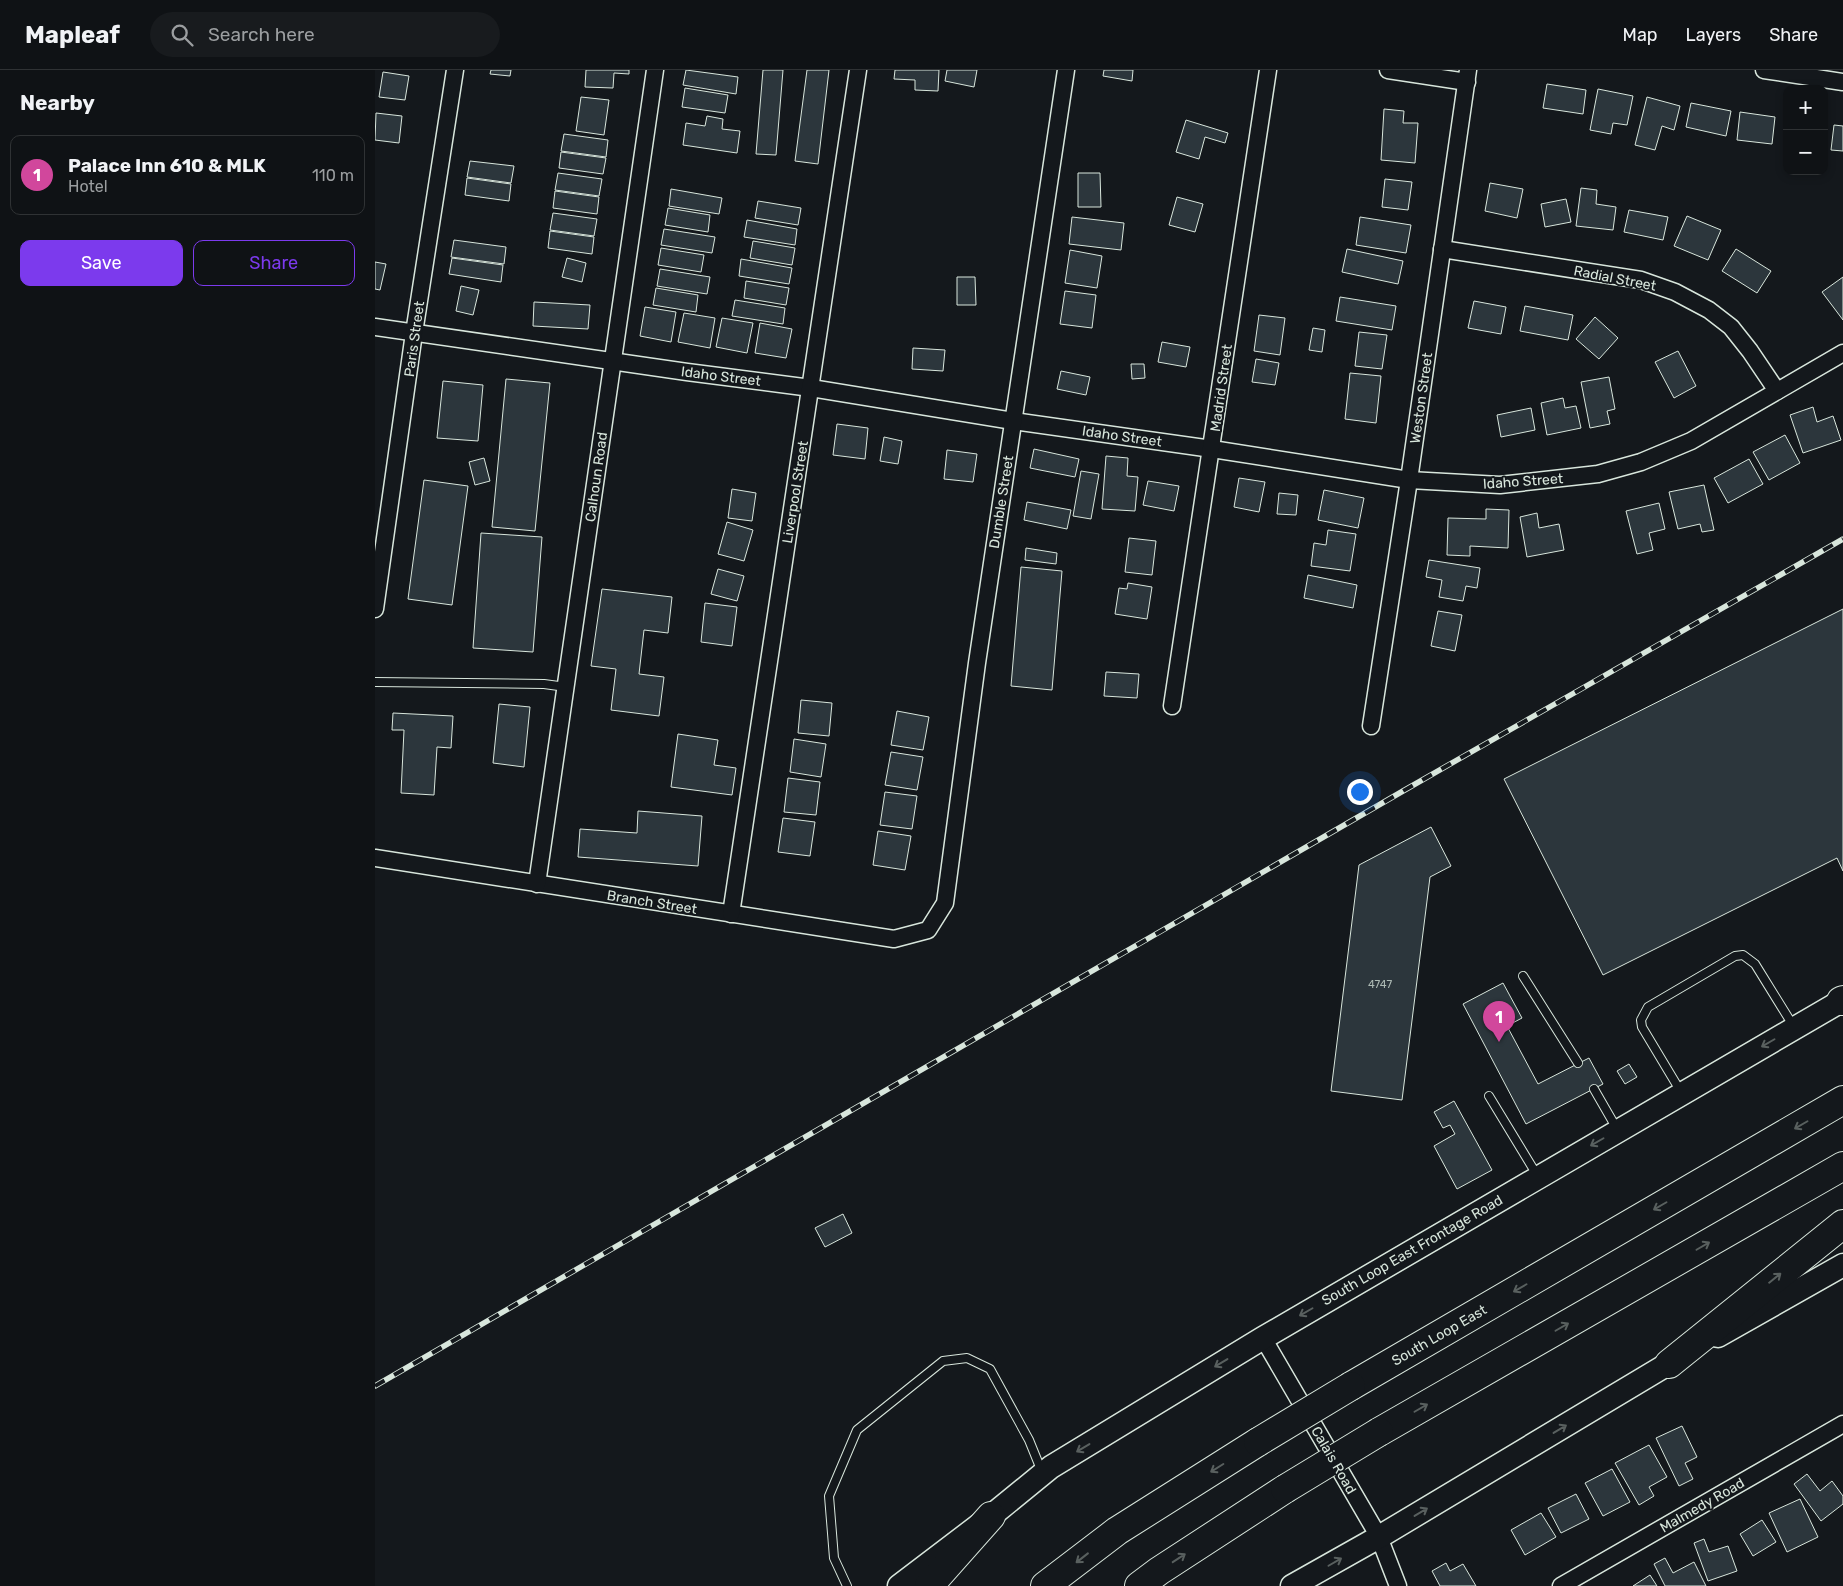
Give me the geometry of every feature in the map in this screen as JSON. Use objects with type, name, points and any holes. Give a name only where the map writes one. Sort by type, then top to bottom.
[{"type":"highway","name":"South Loop East","points":[[1045,1586],[1117,1531],[1258,1442],[1843,1100]]},
{"type":"highway","points":[[1139,1586],[1285,1489],[1379,1432],[1843,1166]]},
{"type":"highway","points":[[1669,1364],[1843,1224]]},
{"type":"highway","points":[[929,1586],[991,1516]]},
{"type":"main road","name":"South Loop East Frontage Road","points":[[899,1586],[991,1516],[1051,1467],[1263,1338],[1842,1001]]},
{"type":"main road","points":[[1293,1586],[1379,1537],[1669,1364],[1843,1265]]},
{"type":"street","name":"Paris Street","points":[[375,608],[455,70]]},
{"type":"street","name":"Calhoun Road","points":[[537,884],[655,70]]},
{"type":"street","name":"Liverpool Street","points":[[731,914],[858,70]]},
{"type":"street","name":"Dumble Street","points":[[928,930],[945,903],[977,663],[1067,70]]},
{"type":"street","name":"Madrid Street","points":[[1172,706],[1212,449],[1267,70]]},
{"type":"street","points":[[1388,70],[1467,76]]},
{"type":"street","points":[[1764,70],[1843,82]]},
{"type":"street","name":"Weston Street","points":[[1371,726],[1409,480],[1467,76]]},
{"type":"street","name":"Radial Street","points":[[1441,249],[1641,280],[1675,292],[1709,310],[1731,328],[1751,351],[1777,391]]},
{"type":"street","name":"Idaho Street","points":[[375,328],[811,388],[1013,421],[1212,449],[1409,480],[1500,485],[1598,474],[1641,462],[1691,441],[1843,353]]},
{"type":"street","name":"Branch Street","points":[[375,858],[894,939],[928,930]]},
{"type":"street","name":"Calais Road","points":[[1263,1338],[1379,1537],[1398,1586]]},
{"type":"street","name":"Malmedy Road","points":[[1561,1586],[1843,1424]]},
{"type":"lane","points":[[375,682],[544,684],[566,687]]},
{"type":"lane","points":[[1682,1094],[1642,1027],[1641,1020],[1648,1007],[1735,956],[1743,955],[1755,964],[1795,1028]]},
{"type":"lane","points":[[1523,976],[1578,1063]]},
{"type":"lane","points":[[1594,1089],[1618,1130]]},
{"type":"lane","points":[[1489,1096],[1538,1177]]},
{"type":"lane","points":[[847,1586],[834,1558],[829,1496],[857,1430],[943,1361],[967,1358],[990,1370],[1029,1440],[1043,1474]]},
{"type":"building","points":[[491,70],[511,70],[510,76],[490,74]]},
{"type":"building","points":[[586,70],[629,70],[629,74],[614,73],[613,88],[585,87]]},
{"type":"building","points":[[686,70],[738,77],[736,94],[683,85]]},
{"type":"building","points":[[763,70],[783,70],[776,155],[756,154]]},
{"type":"building","points":[[807,70],[829,70],[818,164],[795,161]]},
{"type":"building","points":[[895,70],[939,70],[938,91],[915,90],[915,80],[894,79]]},
{"type":"building","points":[[947,70],[977,70],[974,87],[945,81]]},
{"type":"building","points":[[1104,70],[1133,70],[1132,81],[1103,76]]},
{"type":"building","points":[[383,72],[409,76],[405,100],[379,97]]},
{"type":"building","points":[[1547,84],[1586,90],[1583,114],[1543,108]]},
{"type":"building","points":[[685,88],[728,95],[725,113],[682,107]]},
{"type":"building","points":[[1598,89],[1633,96],[1627,125],[1613,123],[1611,134],[1590,130]]},
{"type":"building","points":[[581,97],[609,100],[604,135],[576,131]]},
{"type":"building","points":[[1647,97],[1680,106],[1674,130],[1662,126],[1655,150],[1635,145]]},
{"type":"building","points":[[1691,103],[1731,111],[1726,136],[1686,127]]},
{"type":"building","points":[[1384,109],[1404,111],[1403,123],[1418,123],[1415,163],[1381,160]]},
{"type":"building","points":[[1740,112],[1775,117],[1772,144],[1737,140]]},
{"type":"building","points":[[376,113],[402,116],[399,143],[375,140]]},
{"type":"building","points":[[707,116],[723,119],[722,129],[740,131],[737,153],[683,145],[686,123],[705,126]]},
{"type":"building","points":[[1186,120],[1228,133],[1225,143],[1205,137],[1199,159],[1176,152]]},
{"type":"building","points":[[1834,125],[1843,126],[1843,151],[1831,150]]},
{"type":"building","points":[[564,134],[608,140],[606,157],[561,151]]},
{"type":"building","points":[[561,152],[606,158],[603,174],[559,168]]},
{"type":"building","points":[[470,161],[514,166],[511,183],[467,177]]},
{"type":"building","points":[[558,173],[602,179],[599,196],[555,190]]},
{"type":"building","points":[[1078,173],[1100,173],[1101,207],[1078,207]]},
{"type":"building","points":[[467,178],[511,184],[509,201],[465,195]]},
{"type":"building","points":[[1385,179],[1412,182],[1408,210],[1382,207]]},
{"type":"building","points":[[1490,183],[1523,189],[1517,218],[1485,211]]},
{"type":"building","points":[[1581,188],[1597,190],[1596,204],[1616,207],[1613,230],[1576,226]]},
{"type":"building","points":[[671,189],[722,198],[719,214],[669,206]]},
{"type":"building","points":[[555,191],[599,197],[597,214],[553,208]]},
{"type":"building","points":[[1177,197],[1203,204],[1195,232],[1169,225]]},
{"type":"building","points":[[1566,199],[1571,222],[1545,227],[1541,204]]},
{"type":"building","points":[[758,201],[801,208],[798,225],[755,218]]},
{"type":"building","points":[[668,208],[710,215],[708,232],[665,225]]},
{"type":"building","points":[[1629,210],[1668,217],[1663,240],[1624,232]]},
{"type":"building","points":[[553,213],[597,219],[594,236],[550,230]]},
{"type":"building","points":[[1687,216],[1721,230],[1708,260],[1674,246]]},
{"type":"building","points":[[1072,217],[1124,223],[1121,250],[1069,244]]},
{"type":"building","points":[[1360,217],[1411,225],[1406,253],[1356,245]]},
{"type":"building","points":[[747,220],[797,229],[795,245],[744,237]]},
{"type":"building","points":[[664,229],[715,237],[712,253],[661,245]]},
{"type":"building","points":[[550,231],[594,237],[592,254],[548,248]]},
{"type":"building","points":[[454,240],[506,247],[504,264],[451,257]]},
{"type":"building","points":[[753,241],[795,248],[792,265],[750,258]]},
{"type":"building","points":[[661,248],[704,255],[701,272],[658,265]]},
{"type":"building","points":[[1347,249],[1403,261],[1398,284],[1342,272]]},
{"type":"building","points":[[1736,249],[1771,271],[1757,293],[1722,271]]},
{"type":"building","points":[[1070,250],[1102,256],[1097,288],[1065,283]]},
{"type":"building","points":[[452,258],[503,265],[501,282],[449,274]]},
{"type":"building","points":[[567,258],[586,263],[582,282],[562,277]]},
{"type":"building","points":[[741,259],[792,268],[789,284],[739,276]]},
{"type":"building","points":[[375,262],[386,264],[380,290],[375,289]]},
{"type":"building","points":[[660,269],[710,277],[707,294],[657,286]]},
{"type":"building","points":[[957,277],[975,277],[976,305],[957,305]]},
{"type":"building","points":[[1843,277],[1843,320],[1822,292]]},
{"type":"building","points":[[746,281],[789,288],[786,305],[744,298]]},
{"type":"building","points":[[461,286],[479,290],[473,315],[456,311]]},
{"type":"building","points":[[656,288],[698,295],[696,312],[653,305]]},
{"type":"building","points":[[1065,291],[1096,295],[1092,328],[1060,324]]},
{"type":"building","points":[[1340,297],[1396,306],[1392,330],[1336,321]]},
{"type":"building","points":[[735,300],[785,308],[783,324],[732,316]]},
{"type":"building","points":[[1474,301],[1506,307],[1501,334],[1468,328]]},
{"type":"building","points":[[534,302],[590,305],[588,329],[533,326]]},
{"type":"building","points":[[1525,306],[1573,315],[1568,340],[1520,331]]},
{"type":"building","points":[[645,307],[676,312],[671,342],[640,336]]},
{"type":"building","points":[[684,313],[715,318],[710,348],[678,342]]},
{"type":"building","points":[[1259,315],[1285,318],[1280,355],[1254,351]]},
{"type":"building","points":[[1595,317],[1618,338],[1599,359],[1576,339]]},
{"type":"building","points":[[722,318],[753,323],[747,353],[716,347]]},
{"type":"building","points":[[760,323],[792,329],[786,358],[755,353]]},
{"type":"building","points":[[1313,328],[1325,330],[1322,352],[1309,350]]},
{"type":"building","points":[[1359,332],[1387,335],[1382,369],[1355,366]]},
{"type":"building","points":[[1162,342],[1190,347],[1186,367],[1158,362]]},
{"type":"building","points":[[913,348],[945,350],[943,371],[912,369]]},
{"type":"building","points":[[1678,351],[1696,386],[1674,398],[1655,362]]},
{"type":"building","points":[[1256,359],[1279,363],[1275,385],[1252,382]]},
{"type":"building","points":[[1131,364],[1144,364],[1145,378],[1132,379]]},
{"type":"building","points":[[1061,371],[1090,377],[1086,395],[1057,389]]},
{"type":"building","points":[[1350,373],[1381,376],[1376,423],[1345,419]]},
{"type":"building","points":[[1609,377],[1615,409],[1607,411],[1610,424],[1590,428],[1581,382]]},
{"type":"building","points":[[506,379],[550,383],[535,531],[492,527]]},
{"type":"building","points":[[443,381],[483,385],[478,441],[437,438]]},
{"type":"building","points":[[1563,398],[1565,408],[1576,406],[1581,428],[1547,435],[1541,403]]},
{"type":"building","points":[[1813,407],[1817,422],[1833,416],[1841,440],[1803,453],[1790,415]]},
{"type":"building","points":[[1531,408],[1535,430],[1501,437],[1497,415]]},
{"type":"building","points":[[837,424],[868,428],[865,459],[833,455]]},
{"type":"building","points":[[1785,435],[1800,463],[1769,480],[1753,452]]},
{"type":"building","points":[[884,437],[902,441],[898,464],[880,461]]},
{"type":"building","points":[[1034,449],[1079,459],[1075,477],[1030,468]]},
{"type":"building","points":[[947,450],[977,454],[973,482],[944,479]]},
{"type":"building","points":[[1106,456],[1128,458],[1127,476],[1138,477],[1135,511],[1102,509]]},
{"type":"building","points":[[484,458],[490,481],[475,485],[469,462]]},
{"type":"building","points":[[1749,459],[1763,484],[1728,503],[1714,478]]},
{"type":"building","points":[[1081,471],[1099,474],[1091,519],[1073,516]]},
{"type":"building","points":[[1239,478],[1265,482],[1259,512],[1234,507]]},
{"type":"building","points":[[424,480],[468,486],[452,605],[408,599]]},
{"type":"building","points":[[1148,481],[1179,486],[1174,511],[1143,505]]},
{"type":"building","points":[[1704,485],[1714,530],[1702,532],[1700,524],[1678,529],[1669,492]]},
{"type":"building","points":[[732,489],[756,493],[752,521],[728,518]]},
{"type":"building","points":[[1324,490],[1364,498],[1358,528],[1318,520]]},
{"type":"building","points":[[1279,493],[1298,495],[1296,515],[1277,514]]},
{"type":"building","points":[[1027,502],[1071,510],[1067,529],[1024,520]]},
{"type":"building","points":[[1659,503],[1665,529],[1649,533],[1653,550],[1637,554],[1626,511]]},
{"type":"building","points":[[1486,509],[1509,510],[1508,548],[1470,546],[1470,556],[1447,555],[1448,518],[1486,519]]},
{"type":"building","points":[[1537,513],[1539,528],[1559,524],[1564,550],[1527,557],[1520,517]]},
{"type":"building","points":[[727,522],[753,530],[744,561],[718,554]]},
{"type":"building","points":[[1328,530],[1356,534],[1350,571],[1311,566],[1314,543],[1326,545]]},
{"type":"building","points":[[481,533],[542,537],[533,652],[473,648]]},
{"type":"building","points":[[1129,538],[1156,541],[1152,575],[1125,572]]},
{"type":"building","points":[[1026,548],[1057,553],[1056,564],[1025,560]]},
{"type":"building","points":[[1429,560],[1480,568],[1477,588],[1466,586],[1463,601],[1439,597],[1442,580],[1426,577]]},
{"type":"building","points":[[1021,567],[1062,571],[1052,690],[1011,686]]},
{"type":"building","points":[[718,569],[744,576],[737,601],[711,594]]},
{"type":"building","points":[[1308,575],[1357,585],[1353,608],[1304,598]]},
{"type":"building","points":[[1128,583],[1152,587],[1147,619],[1115,614],[1119,588],[1127,589]]},
{"type":"building","points":[[602,589],[672,597],[668,633],[644,630],[639,674],[664,677],[659,716],[611,710],[616,669],[591,666]]},
{"type":"building","points":[[705,603],[737,607],[732,646],[701,642]]},
{"type":"building","points":[[1843,609],[1843,871],[1837,858],[1603,975],[1504,779]]},
{"type":"building","points":[[1438,611],[1462,615],[1455,651],[1431,646]]},
{"type":"building","points":[[1106,672],[1139,674],[1137,698],[1104,696]]},
{"type":"building","points":[[801,700],[832,703],[829,736],[798,733]]},
{"type":"building","points":[[499,704],[530,707],[524,767],[493,763]]},
{"type":"building","points":[[897,711],[929,717],[923,750],[891,745]]},
{"type":"building","points":[[393,713],[453,716],[451,748],[437,747],[434,795],[401,793],[404,730],[392,730]]},
{"type":"building","points":[[678,734],[718,740],[714,765],[736,768],[732,795],[671,787]]},
{"type":"building","points":[[794,739],[826,744],[821,777],[790,772]]},
{"type":"building","points":[[891,752],[923,757],[917,790],[885,785]]},
{"type":"building","points":[[788,778],[820,782],[816,815],[784,812]]},
{"type":"building","points":[[885,792],[917,796],[912,829],[880,825]]},
{"type":"building","points":[[638,811],[702,816],[698,866],[578,857],[580,829],[637,833]]},
{"type":"building","points":[[783,818],[815,822],[810,856],[778,852]]},
{"type":"building","points":[[1431,827],[1451,866],[1430,877],[1402,1100],[1331,1091],[1359,865]]},
{"type":"building","points":[[878,831],[911,836],[905,870],[873,865]]},
{"type":"building","points":[[1503,983],[1522,1018],[1507,1026],[1538,1084],[1589,1058],[1603,1084],[1526,1124],[1463,1004]]},
{"type":"building","points":[[1629,1064],[1637,1077],[1625,1084],[1617,1071]]},
{"type":"building","points":[[1454,1101],[1492,1170],[1457,1189],[1434,1146],[1455,1134],[1450,1125],[1443,1128],[1434,1112]]},
{"type":"building","points":[[843,1214],[852,1233],[825,1247],[815,1228]]},
{"type":"building","points":[[1682,1426],[1697,1457],[1685,1463],[1693,1479],[1679,1486],[1656,1438]]},
{"type":"building","points":[[1649,1445],[1667,1477],[1649,1487],[1654,1496],[1639,1505],[1615,1463]]},
{"type":"building","points":[[1612,1469],[1630,1502],[1603,1516],[1585,1483]]},
{"type":"building","points":[[1807,1474],[1820,1491],[1832,1481],[1843,1496],[1843,1504],[1821,1521],[1794,1484]]},
{"type":"building","points":[[1576,1494],[1589,1519],[1561,1533],[1548,1508]]},
{"type":"building","points":[[1800,1499],[1818,1537],[1787,1552],[1769,1513]]},
{"type":"building","points":[[1541,1513],[1556,1537],[1525,1555],[1511,1530]]},
{"type":"building","points":[[1762,1520],[1776,1542],[1753,1556],[1740,1534]]},
{"type":"building","points":[[1704,1539],[1709,1552],[1728,1546],[1737,1571],[1708,1581],[1694,1543]]},
{"type":"building","points":[[1665,1558],[1673,1573],[1694,1562],[1706,1586],[1665,1586],[1654,1564]]},
{"type":"building","points":[[1446,1563],[1450,1571],[1463,1564],[1476,1586],[1440,1586],[1432,1571]]},
{"type":"building","points":[[1650,1575],[1657,1586],[1633,1586]]},
{"type":"railway","points":[[375,1386],[1403,791],[1843,539]]},
{"type":"place","name":"Palace Inn 610 & MLK","points":[[1499,1042]]}]
